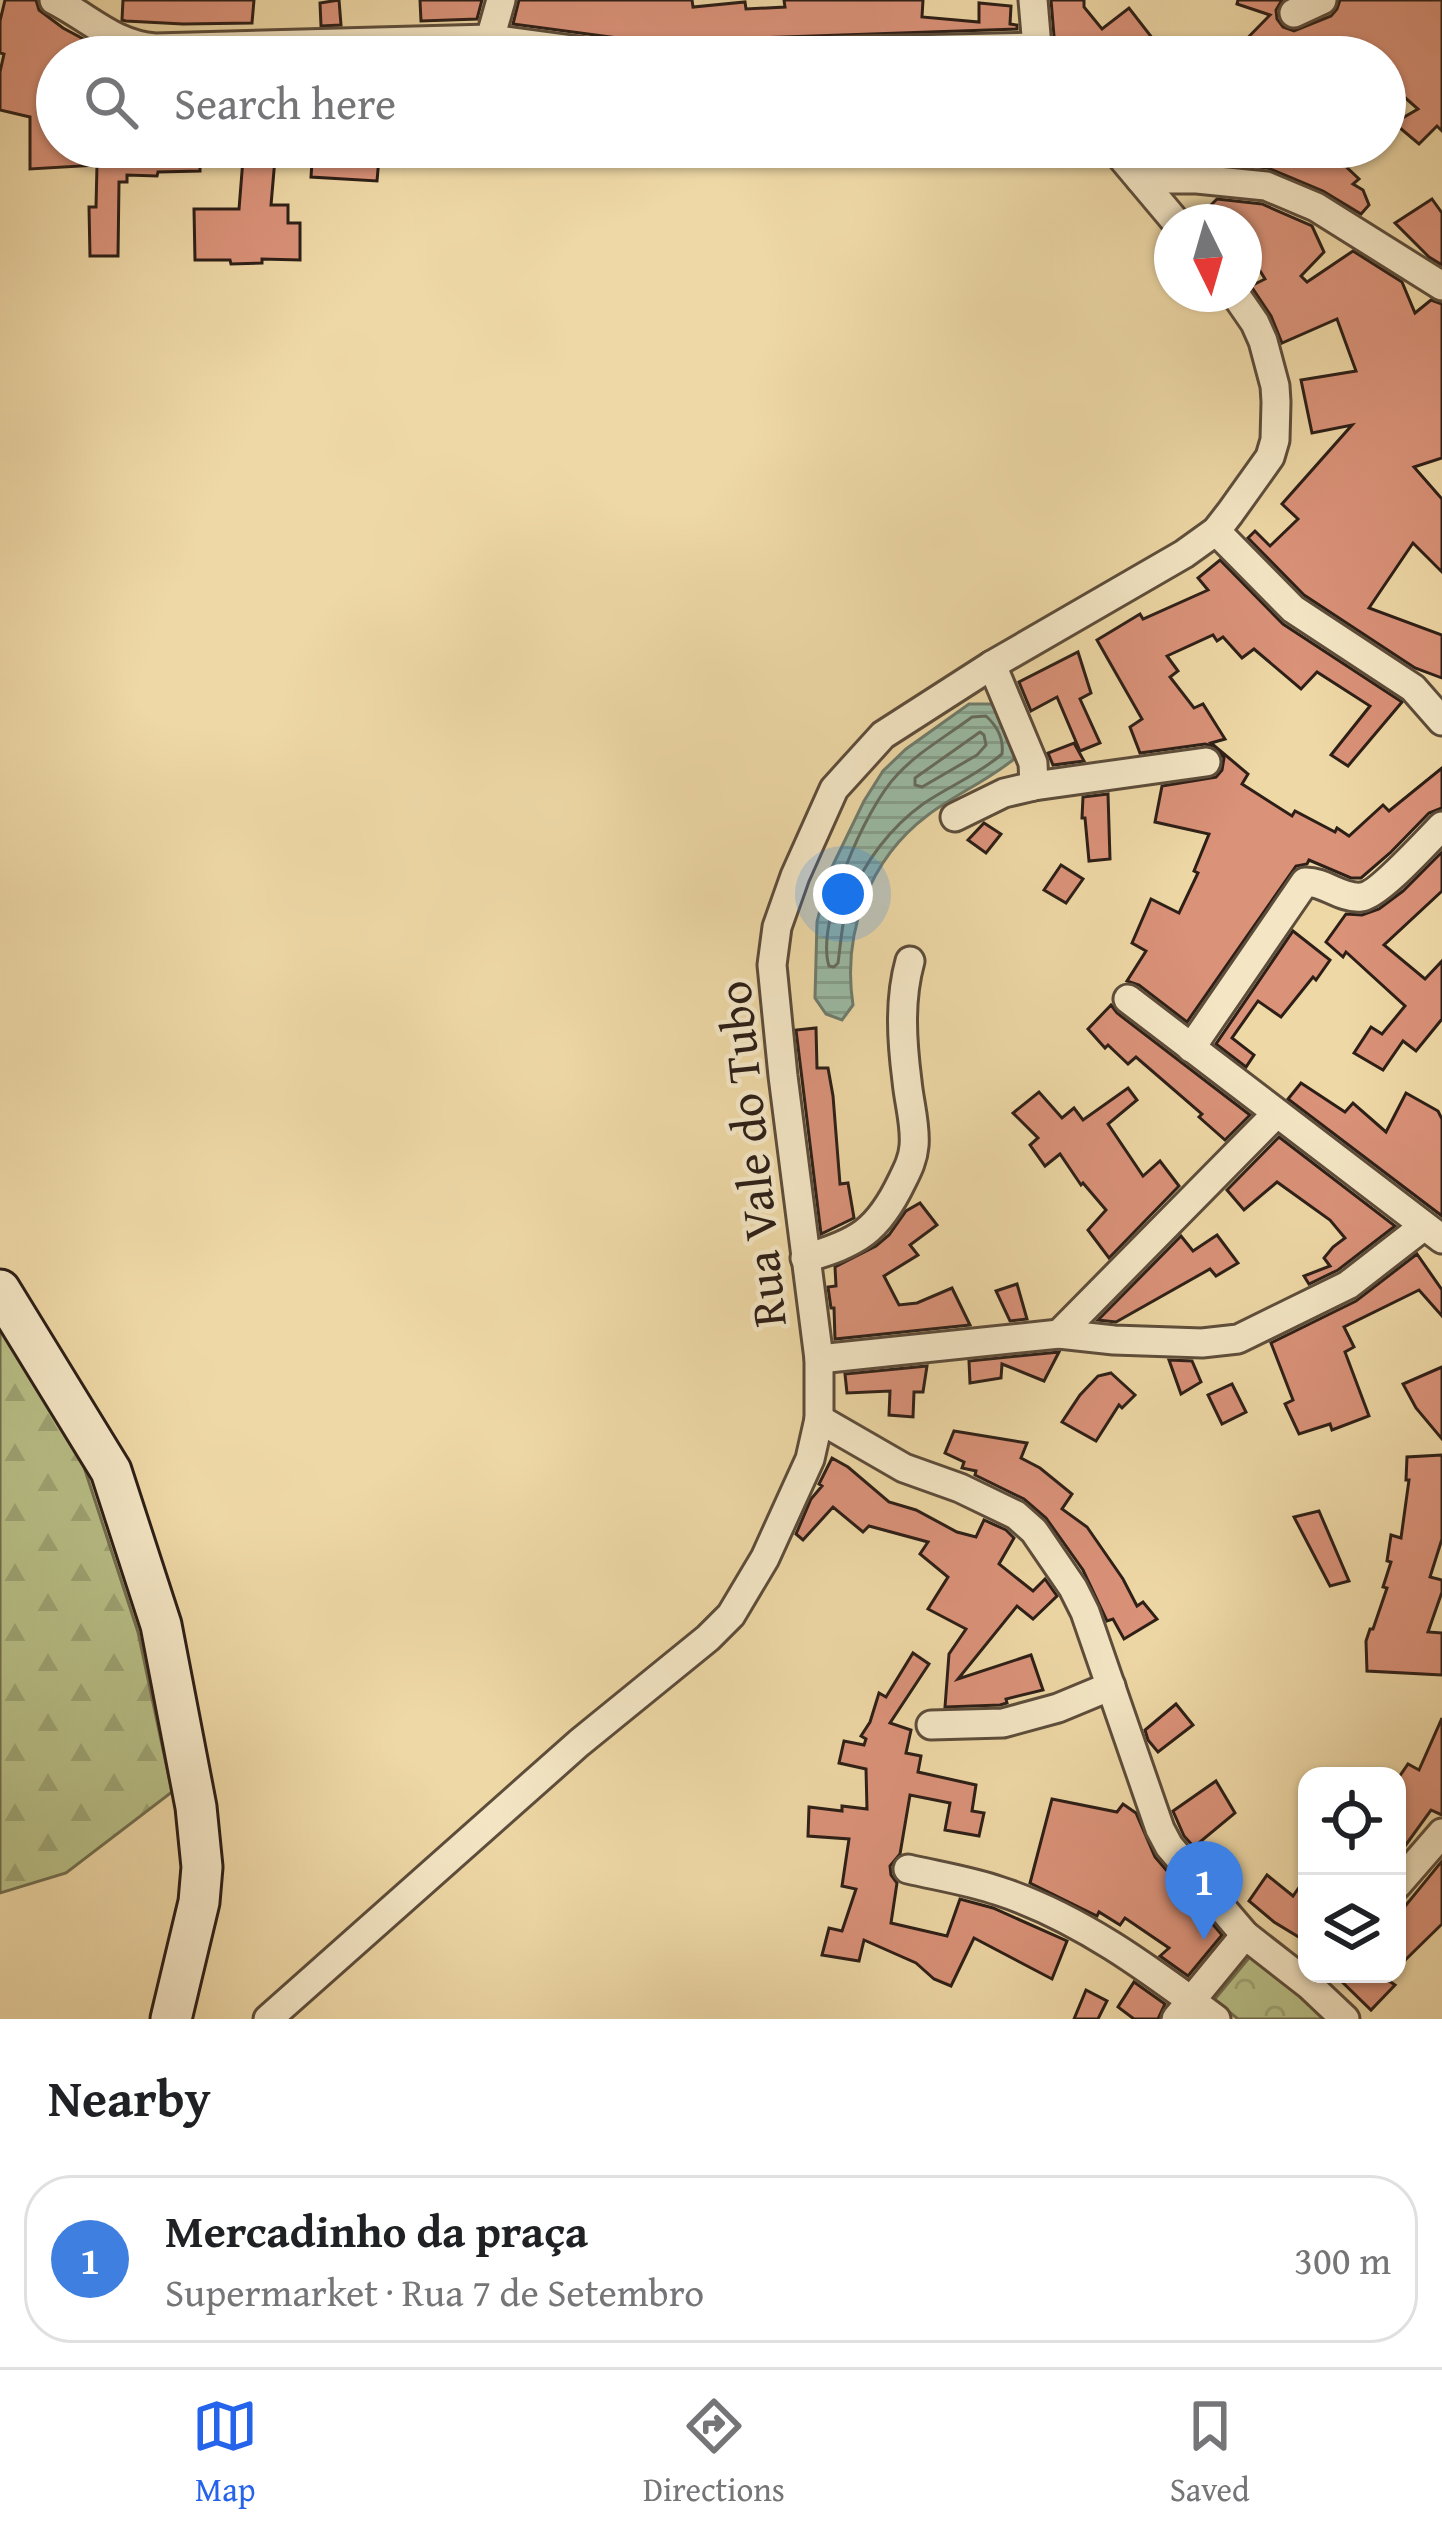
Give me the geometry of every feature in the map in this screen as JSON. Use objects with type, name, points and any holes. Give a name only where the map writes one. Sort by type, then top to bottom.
[{"type":"main road","points":[[0,1290],[111,1471],[160,1625],[196,1807],[202,1867],[199,1902],[171,2019]]},
{"type":"street","points":[[54,0],[110,36]]},
{"type":"street","points":[[491,36],[501,0]]},
{"type":"street","points":[[1033,0],[1038,36]]},
{"type":"street","points":[[1294,14],[1322,0]]},
{"type":"street","points":[[1131,168],[1161,204]]},
{"type":"street","points":[[1141,179],[1266,186],[1316,207],[1442,286]]},
{"type":"street","name":"Rua Vale do Tubo","points":[[268,2019],[579,1743],[708,1638],[731,1615],[765,1558],[810,1459],[819,1419],[819,1359],[772,965],[777,927],[795,876],[837,783],[883,735],[1216,531],[1270,457],[1275,440],[1275,386],[1263,341],[1248,312]]},
{"type":"street","points":[[1216,531],[1293,609],[1413,688],[1442,721]]},
{"type":"street","points":[[992,665],[1033,763],[1034,785]]},
{"type":"street","points":[[955,817],[1034,785],[1206,762]]},
{"type":"street","points":[[1191,1048],[1305,882],[1353,896],[1373,894],[1442,826]]},
{"type":"street","points":[[805,1258],[844,1247],[882,1218],[912,1161],[915,1141],[902,1013],[910,961]]},
{"type":"street","points":[[819,1359],[1059,1334],[1202,1343],[1238,1339],[1348,1285],[1433,1233],[1128,999]]},
{"type":"street","points":[[1059,1334],[1276,1114]]},
{"type":"street","points":[[819,1419],[904,1468],[1000,1506],[1034,1531],[1085,1612],[1169,1846],[1245,1935],[1298,1970]]},
{"type":"street","points":[[931,1725],[1003,1723],[1058,1708],[1111,1686]]},
{"type":"street","points":[[1406,1875],[1442,1834]]},
{"type":"street","points":[[908,1870],[998,1890],[1058,1914],[1105,1941],[1184,2010],[1216,2019]]},
{"type":"street","points":[[1184,2010],[1245,1935]]},
{"type":"street","points":[[1316,1983],[1346,2019]]},
{"type":"green space","points":[[0,1327],[84,1467],[138,1632],[172,1792],[66,1873],[0,1893]]},
{"type":"green space","points":[[1253,1953],[1334,2019],[1238,2019],[1214,2000]]},
{"type":"water","points":[[969,704],[991,704],[1002,716],[1012,735],[1014,759],[928,815],[890,853],[875,875],[856,925],[853,1005],[842,1020],[826,1014],[815,998],[817,922],[829,873],[883,771]]},
{"type":"building","points":[[5,0],[36,0],[39,10],[78,36],[36,36],[36,168],[47,168],[30,169],[30,117],[0,110],[4,54],[0,53]]},
{"type":"building","points":[[123,0],[254,0],[252,23],[126,21],[122,20]]},
{"type":"building","points":[[339,0],[341,25],[321,26],[320,3]]},
{"type":"building","points":[[420,0],[482,0],[477,19],[421,21]]},
{"type":"building","points":[[519,0],[692,0],[693,7],[745,2],[746,9],[785,7],[784,0],[923,0],[922,17],[979,22],[979,3],[1011,6],[1010,24],[1017,29],[603,36],[513,24]]},
{"type":"building","points":[[1051,0],[1084,0],[1084,7],[1102,29],[1129,8],[1151,36],[1054,36]]},
{"type":"building","points":[[1238,0],[1282,0],[1277,19],[1294,31],[1331,16],[1340,0],[1442,0],[1442,131],[1437,126],[1419,144],[1406,133],[1406,116],[1418,109],[1406,98],[1406,36],[1250,36],[1270,15],[1237,4]]},
{"type":"building","points":[[97,168],[200,168],[158,172],[157,176],[127,175],[127,182],[119,182],[118,256],[90,256],[89,207],[96,207]]},
{"type":"building","points":[[242,168],[274,168],[271,205],[288,205],[288,223],[300,223],[300,260],[231,264],[230,260],[195,260],[194,209],[239,209]]},
{"type":"building","points":[[312,168],[378,168],[377,181],[311,177]]},
{"type":"building","points":[[1268,168],[1347,168],[1359,179],[1353,184],[1363,190],[1369,205],[1361,214],[1323,191]]},
{"type":"building","points":[[1217,199],[1262,204],[1212,204]]},
{"type":"building","points":[[1432,199],[1442,213],[1442,265],[1395,223]]},
{"type":"building","points":[[1262,204],[1312,226],[1324,252],[1301,276],[1307,282],[1353,251],[1402,282],[1415,313],[1431,300],[1442,304],[1442,458],[1414,467],[1442,499],[1442,572],[1413,543],[1369,608],[1442,635],[1442,678],[1415,668],[1304,595],[1248,538],[1255,531],[1270,546],[1298,519],[1282,504],[1352,425],[1312,433],[1301,380],[1356,371],[1337,319],[1282,343],[1262,302]]},
{"type":"building","points":[[1220,560],[1283,624],[1402,702],[1348,766],[1331,755],[1370,706],[1317,672],[1301,689],[1254,649],[1242,658],[1223,637],[1217,641],[1213,635],[1167,656],[1178,671],[1170,677],[1194,708],[1203,704],[1225,739],[1211,743],[1248,774],[1242,784],[1292,816],[1295,811],[1349,836],[1383,805],[1389,811],[1442,768],[1442,808],[1429,813],[1361,878],[1309,860],[1296,866],[1187,1022],[1127,981],[1146,951],[1132,943],[1151,899],[1179,913],[1209,834],[1155,822],[1162,786],[1216,777],[1224,758],[1214,746],[1205,744],[1140,753],[1130,727],[1142,719],[1097,640],[1140,614],[1143,619],[1208,590],[1198,578]]},
{"type":"building","points":[[1078,652],[1091,693],[1080,699],[1100,743],[1080,751],[1057,697],[1031,711],[1019,682]]},
{"type":"building","points":[[1074,743],[1084,761],[1053,765],[1048,753]]},
{"type":"building","points":[[1108,794],[1110,859],[1089,861],[1083,797]]},
{"type":"building","points":[[984,823],[1001,834],[986,853],[968,840]]},
{"type":"building","points":[[1442,852],[1442,891],[1384,945],[1425,979],[1442,961],[1442,1019],[1416,1051],[1403,1041],[1383,1070],[1354,1053],[1371,1027],[1382,1034],[1405,1006],[1346,952],[1343,957],[1326,942],[1346,914],[1379,909]]},
{"type":"building","points":[[1061,865],[1083,879],[1066,903],[1044,890]]},
{"type":"building","points":[[1293,931],[1330,960],[1281,1017],[1258,1001],[1232,1038],[1254,1055],[1246,1067],[1216,1044]]},
{"type":"building","points":[[1111,1005],[1250,1115],[1225,1140],[1136,1057],[1128,1064],[1108,1045],[1105,1048],[1088,1029]]},
{"type":"building","points":[[816,1028],[817,1068],[828,1068],[833,1096],[840,1184],[848,1183],[854,1218],[821,1234],[796,1030]]},
{"type":"building","points":[[1301,1083],[1345,1112],[1353,1103],[1386,1132],[1406,1093],[1438,1111],[1442,1119],[1442,1216],[1288,1099]]},
{"type":"building","points":[[1128,1088],[1137,1100],[1108,1124],[1143,1176],[1160,1161],[1179,1186],[1109,1258],[1088,1230],[1106,1210],[1060,1154],[1045,1166],[1030,1145],[1038,1138],[1013,1113],[1039,1092],[1062,1118],[1074,1108],[1083,1120]]},
{"type":"building","points":[[1279,1137],[1395,1226],[1338,1270],[1309,1284],[1304,1276],[1330,1266],[1324,1258],[1345,1238],[1330,1220],[1277,1182],[1244,1210],[1227,1190]]},
{"type":"building","points":[[920,1203],[937,1225],[910,1245],[918,1255],[884,1276],[899,1305],[952,1288],[970,1325],[835,1339],[828,1287],[836,1286],[835,1267],[876,1246],[906,1211]]},
{"type":"building","points":[[1217,1235],[1238,1263],[1216,1276],[1210,1269],[1116,1322],[1098,1320],[1181,1236],[1193,1251]]},
{"type":"building","points":[[1417,1254],[1442,1290],[1442,1316],[1419,1290],[1344,1327],[1354,1347],[1345,1352],[1369,1416],[1332,1430],[1330,1424],[1299,1434],[1285,1404],[1293,1400],[1271,1343],[1356,1301]]},
{"type":"building","points":[[1017,1284],[1027,1319],[1010,1321],[996,1291]]},
{"type":"building","points":[[1059,1352],[1044,1381],[1002,1364],[1001,1378],[970,1383],[969,1361]]},
{"type":"building","points":[[1169,1360],[1192,1361],[1201,1382],[1181,1394]]},
{"type":"building","points":[[927,1366],[923,1392],[914,1392],[913,1417],[889,1415],[890,1391],[847,1393],[845,1374]]},
{"type":"building","points":[[1442,1367],[1442,1439],[1403,1384]]},
{"type":"building","points":[[1111,1373],[1135,1395],[1122,1408],[1119,1405],[1096,1441],[1062,1422],[1098,1376]]},
{"type":"building","points":[[1232,1384],[1246,1412],[1222,1424],[1208,1395]]},
{"type":"building","points":[[954,1431],[1027,1443],[1021,1458],[1072,1494],[1062,1509],[1087,1527],[1137,1606],[1143,1602],[1157,1619],[1124,1639],[1113,1619],[1107,1621],[1083,1570],[1046,1518],[1024,1499],[962,1468],[964,1462],[945,1453]]},
{"type":"building","points":[[1442,1455],[1442,1539],[1430,1577],[1442,1580],[1442,1592],[1428,1632],[1442,1633],[1442,1675],[1367,1671],[1366,1641],[1387,1588],[1383,1587],[1391,1562],[1387,1561],[1391,1535],[1401,1538],[1409,1480],[1407,1457]]},
{"type":"building","points":[[832,1458],[889,1502],[957,1532],[976,1537],[984,1520],[1014,1538],[999,1564],[1033,1591],[1045,1579],[1057,1596],[1033,1619],[1017,1606],[958,1679],[1031,1655],[1043,1690],[1006,1699],[1000,1705],[945,1707],[949,1654],[966,1629],[928,1609],[948,1577],[920,1554],[928,1542],[869,1526],[863,1532],[833,1507],[803,1540],[796,1534]]},
{"type":"building","points":[[1319,1511],[1349,1581],[1330,1586],[1294,1517]]},
{"type":"building","points":[[913,1653],[929,1664],[890,1723],[911,1730],[906,1753],[921,1756],[918,1772],[976,1785],[972,1811],[984,1813],[979,1836],[945,1830],[950,1803],[910,1795],[900,1854],[890,1866],[897,1883],[891,1923],[947,1936],[960,1899],[993,1908],[1067,1941],[1052,1979],[974,1938],[951,1986],[916,1963],[864,1940],[859,1961],[822,1955],[829,1928],[842,1931],[856,1889],[842,1886],[849,1839],[808,1836],[809,1807],[867,1809],[866,1769],[839,1763],[844,1741],[864,1745],[866,1739],[861,1736],[879,1693],[886,1697]]},
{"type":"building","points":[[1176,1704],[1193,1725],[1158,1752],[1145,1730]]},
{"type":"building","points":[[1442,1718],[1442,1815],[1431,1810],[1406,1845],[1406,1767],[1408,1764],[1419,1770]]},
{"type":"building","points":[[1216,1781],[1235,1813],[1194,1847],[1173,1811]]},
{"type":"building","points":[[1052,1799],[1117,1812],[1123,1804],[1136,1813],[1155,1857],[1222,1935],[1188,1976],[1160,1956],[1169,1948],[1125,1918],[1120,1925],[1030,1883]]},
{"type":"building","points":[[1442,1861],[1442,1924],[1406,1959],[1406,1905]]},
{"type":"building","points":[[1267,1875],[1293,1896],[1298,1889],[1298,1937],[1274,1922],[1249,1901]]},
{"type":"building","points":[[1134,1982],[1165,2004],[1158,2019],[1134,2019],[1118,2007]]},
{"type":"building","points":[[1343,1983],[1395,1985],[1371,2010]]},
{"type":"building","points":[[1086,1990],[1107,2001],[1098,2019],[1074,2019]]},
{"type":"place","name":"Mercadinho da praça","points":[[1204,1940]]}]
